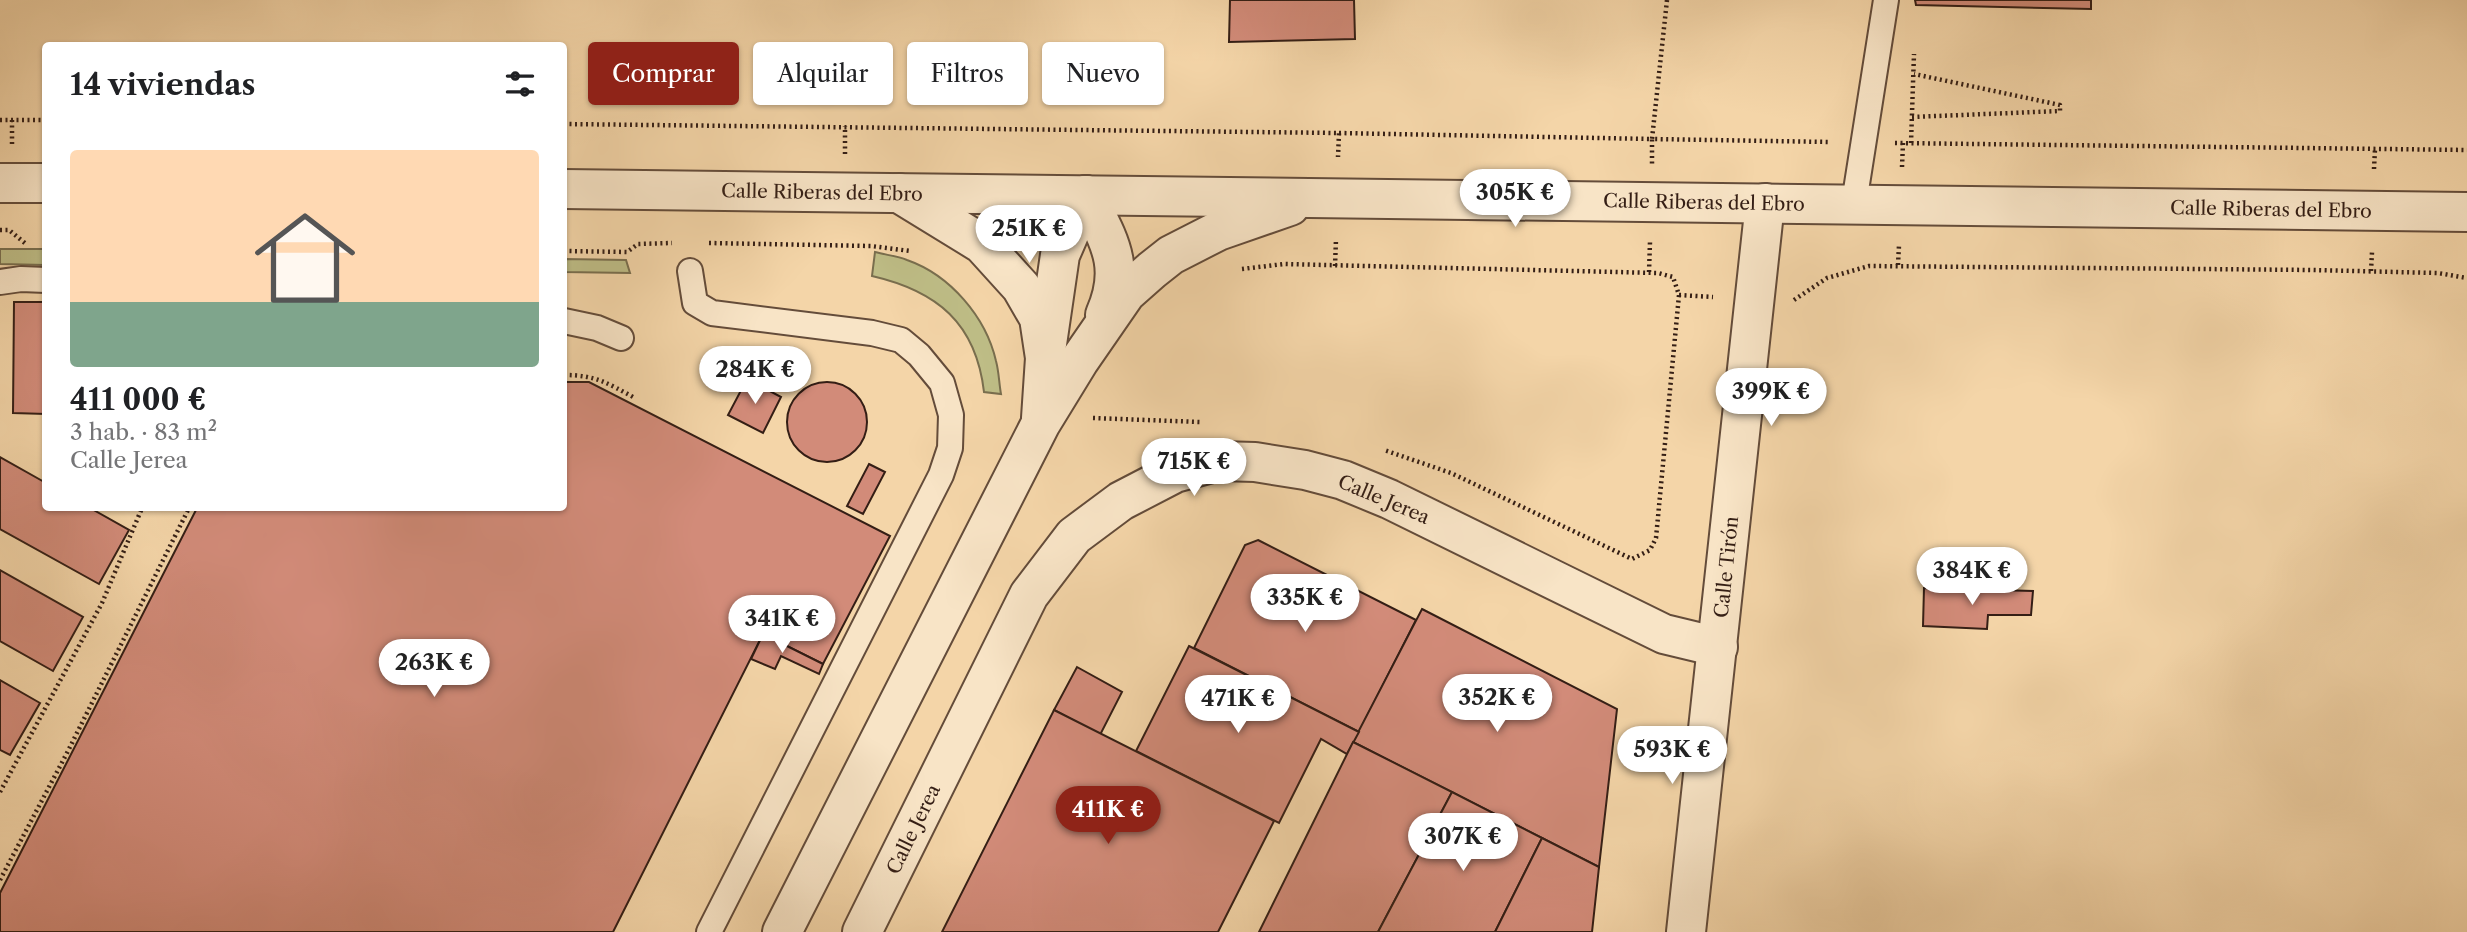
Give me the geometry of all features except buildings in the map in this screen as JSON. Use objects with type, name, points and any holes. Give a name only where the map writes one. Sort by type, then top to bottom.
[{"type":"street","points":[[0,183],[42,183]]},
{"type":"street","name":"Calle Riberas del Ebro","points":[[567,189],[2467,212]]},
{"type":"street","points":[[899,193],[982,244],[1001,263],[1021,287],[1039,318],[1045,358]]},
{"type":"street","points":[[1086,195],[1110,244],[1116,269],[1114,295],[1096,336]]},
{"type":"street","points":[[1041,423],[1045,358],[1060,255],[1086,195]]},
{"type":"street","points":[[782,932],[1041,423],[1126,293],[1171,255],[1218,231],[1326,197]]},
{"type":"street","name":"Calle Tirón","points":[[1686,932],[1765,203]]},
{"type":"street","name":"Calle Jerea","points":[[862,932],[1029,595],[1074,536],[1121,501],[1175,473],[1219,461],[1255,462],[1305,470],[1343,480],[1389,499],[1664,634],[1718,647]]},
{"type":"lane","points":[[1854,203],[1886,0]]},
{"type":"lane","points":[[690,271],[695,303],[712,313],[872,333],[901,340],[919,355],[942,383],[951,415],[950,449],[941,475],[709,932]]},
{"type":"lane","points":[[0,282],[42,280]]},
{"type":"lane","points":[[567,322],[597,328],[621,338]]},
{"type":"path","points":[[1667,0],[1653,139],[2467,150]]},
{"type":"path","points":[[1911,143],[1912,117],[1914,74],[2060,105],[2060,111],[1912,117]]},
{"type":"path","points":[[0,120],[42,120]]},
{"type":"path","points":[[567,124],[1339,133],[1326,197]]},
{"type":"path","points":[[0,230],[9,230],[23,243],[37,244]]},
{"type":"path","points":[[567,251],[627,252],[638,244],[674,243]]},
{"type":"path","points":[[699,243],[871,246],[915,252]]},
{"type":"path","points":[[1234,271],[1284,264],[1658,272],[1673,277],[1679,295],[1656,538],[1650,550],[1632,559],[1451,473],[1375,446]]},
{"type":"path","points":[[1789,307],[1794,300],[1827,278],[1869,266],[2438,272],[2467,278]]},
{"type":"path","points":[[567,375],[587,375],[603,380],[635,398]]},
{"type":"path","points":[[1082,417],[1202,422]]},
{"type":"path","points":[[0,792],[102,603],[141,511]]},
{"type":"path","points":[[0,880],[68,751],[188,511]]},
{"type":"shaded area","points":[[0,249],[42,249],[42,265],[0,264]]},
{"type":"shaded area","points":[[875,252],[923,267],[938,276],[964,300],[984,329],[991,345],[1001,394],[984,392],[980,368],[972,347],[949,314],[916,291],[872,276]]},
{"type":"shaded area","points":[[567,259],[626,260],[630,273],[567,272]]}]
